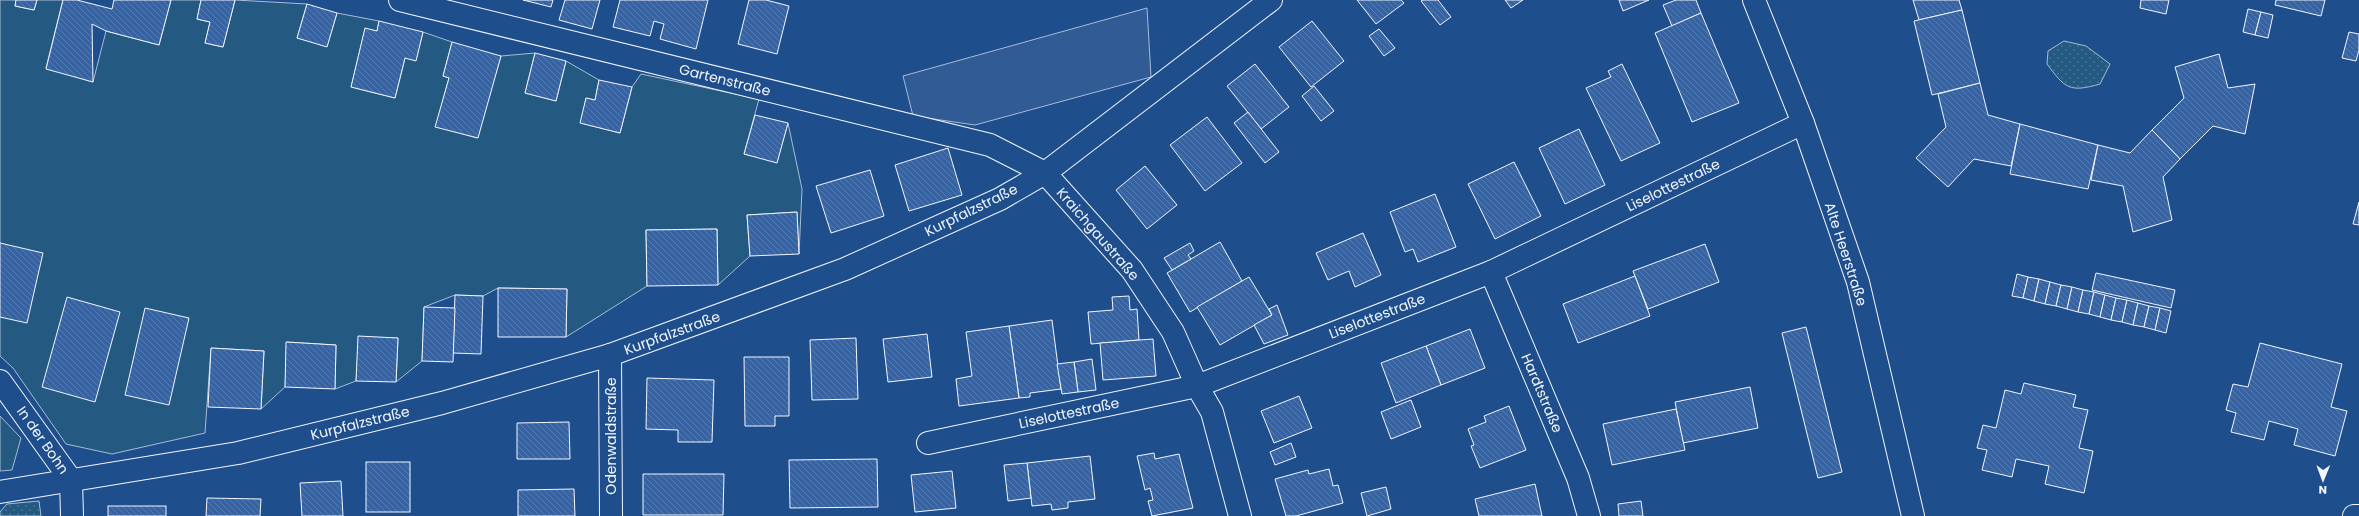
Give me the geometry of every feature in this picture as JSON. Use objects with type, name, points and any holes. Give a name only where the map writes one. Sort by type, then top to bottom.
[{"type":"street","name":"Gartenstraße","points":[[400,0],[990,145],[1045,173]]},
{"type":"street","name":"Kurpfalzstraße","points":[[0,492],[238,453],[442,402],[610,355],[846,269],[1000,199],[1045,173],[1271,0]]},
{"type":"street","name":"Alte Heerstraße","points":[[1754,0],[1803,123],[1858,282],[1913,516]]},
{"type":"street","name":"Liselottestraße","points":[[928,443],[1197,386],[1491,272],[1803,123]]},
{"type":"street","name":"Kraichgaustraße","points":[[1045,173],[1132,270],[1173,332],[1197,386],[1212,412],[1240,516]]},
{"type":"street","name":"Hardtstraße","points":[[1491,272],[1578,478],[1589,516]]},
{"type":"street","name":"Odenwaldstraße","points":[[610,355],[611,516]]},
{"type":"street","name":"In der Bohn","points":[[0,381],[71,480]]},
{"type":"street","points":[[71,480],[72,516]]},
{"type":"street","points":[[2354,516],[2359,516]]},
{"type":"shaded area","points":[[0,0],[16,0],[15,6],[34,10],[37,0],[63,0],[46,68],[93,82],[106,31],[159,45],[171,0],[201,0],[197,19],[210,22],[205,43],[223,47],[235,0],[307,4],[297,38],[327,46],[337,13],[379,21],[377,31],[365,29],[351,87],[395,98],[405,58],[416,60],[423,32],[452,42],[443,76],[449,78],[436,126],[477,138],[501,56],[535,53],[525,93],[556,101],[566,61],[599,80],[595,100],[586,98],[581,123],[620,133],[632,87],[641,74],[759,99],[744,154],[777,162],[788,123],[802,189],[799,254],[797,212],[747,215],[750,256],[718,285],[717,229],[646,230],[647,286],[566,337],[567,289],[498,288],[483,296],[455,295],[424,307],[422,361],[396,382],[398,338],[359,337],[356,381],[335,389],[336,345],[287,342],[285,387],[261,409],[264,351],[211,348],[205,433],[112,454],[66,444],[13,368],[0,356]]},
{"type":"shaded area","points":[[1147,8],[1151,77],[975,125],[913,116],[903,76]]},
{"type":"shaded area","points":[[2064,41],[2086,46],[2110,64],[2100,84],[2090,87],[2074,88],[2059,79],[2047,64],[2048,51]]},
{"type":"shaded area","points":[[0,416],[21,438],[12,470],[0,471]]},
{"type":"shaded area","points":[[39,501],[41,516],[0,516],[0,512],[7,504]]},
{"type":"building","points":[[16,0],[37,0],[34,10],[15,6]]},
{"type":"building","points":[[63,0],[77,0],[112,9],[114,0],[171,0],[159,45],[106,31],[92,24],[93,82],[46,69]]},
{"type":"building","points":[[201,0],[235,0],[223,47],[205,43],[210,22],[197,19]]},
{"type":"building","points":[[523,0],[553,0],[551,7]]},
{"type":"building","points":[[565,0],[600,0],[592,29],[559,20]]},
{"type":"building","points":[[620,0],[708,0],[696,49],[660,39],[664,24],[654,21],[650,36],[613,27]]},
{"type":"building","points":[[749,0],[766,0],[789,6],[777,54],[738,44]]},
{"type":"building","points":[[1357,0],[1401,0],[1404,3],[1376,24]]},
{"type":"building","points":[[1438,0],[1451,17],[1440,25],[1421,1]]},
{"type":"building","points":[[1505,0],[1523,0],[1511,8]]},
{"type":"building","points":[[1619,0],[1649,0],[1623,11]]},
{"type":"building","points":[[1676,0],[1696,0],[1701,13],[1672,26],[1663,5]]},
{"type":"building","points":[[1913,0],[1959,0],[1962,10],[1919,20]]},
{"type":"building","points":[[2141,0],[2169,0],[2166,14],[2140,8]]},
{"type":"building","points":[[2276,0],[2325,0],[2321,16],[2275,5]]},
{"type":"building","points":[[307,4],[337,13],[327,47],[297,38]]},
{"type":"building","points":[[2248,9],[2261,12],[2255,35],[2243,32]]},
{"type":"building","points":[[1962,10],[1980,83],[1932,95],[1914,21]]},
{"type":"building","points":[[2261,12],[2273,15],[2268,38],[2255,35]]},
{"type":"building","points":[[1701,13],[1739,103],[1692,122],[1655,33]]},
{"type":"building","points":[[379,21],[423,32],[416,61],[405,58],[395,98],[351,87],[365,28],[377,31]]},
{"type":"building","points":[[1312,21],[1344,61],[1311,87],[1279,47]]},
{"type":"building","points":[[1379,29],[1395,48],[1384,56],[1369,36]]},
{"type":"building","points":[[2349,32],[2359,34],[2359,50],[2356,61],[2342,58]]},
{"type":"building","points":[[452,42],[501,56],[478,138],[435,127],[449,78],[443,76]]},
{"type":"building","points":[[535,53],[566,61],[556,101],[525,93]]},
{"type":"building","points":[[2219,54],[2228,88],[2255,84],[2245,134],[2213,126],[2180,159],[2152,130],[2184,98],[2175,67]]},
{"type":"building","points":[[1255,64],[1289,107],[1261,129],[1227,86]]},
{"type":"building","points":[[1622,64],[1660,143],[1621,161],[1586,88],[1611,77],[1608,71]]},
{"type":"building","points":[[599,80],[632,87],[620,133],[580,123],[586,98],[595,100]]},
{"type":"building","points":[[1980,83],[1988,115],[2020,124],[2011,166],[1974,159],[1948,187],[1916,158],[1946,127],[1938,94]]},
{"type":"building","points":[[1314,86],[1334,111],[1321,121],[1302,96]]},
{"type":"building","points":[[1248,112],[1279,152],[1265,163],[1234,123]]},
{"type":"building","points":[[755,115],[788,123],[777,163],[744,154]]},
{"type":"building","points":[[1207,117],[1242,163],[1205,191],[1170,145]]},
{"type":"building","points":[[2020,124],[2098,145],[2088,189],[2010,174]]},
{"type":"building","points":[[1579,129],[1605,185],[1565,204],[1539,148]]},
{"type":"building","points":[[2152,130],[2180,159],[2163,177],[2172,220],[2133,232],[2123,186],[2091,180],[2098,145],[2130,153]]},
{"type":"building","points":[[948,148],[962,195],[909,211],[895,165]]},
{"type":"building","points":[[1514,162],[1541,216],[1495,239],[1468,184]]},
{"type":"building","points":[[1145,166],[1177,205],[1147,229],[1116,190]]},
{"type":"building","points":[[870,170],[884,216],[831,233],[816,186]]},
{"type":"building","points":[[1435,194],[1456,247],[1418,262],[1413,249],[1405,252],[1390,212]]},
{"type":"building","points":[[2359,202],[2359,225],[2353,224]]},
{"type":"building","points":[[797,212],[799,254],[750,256],[747,215]]},
{"type":"building","points":[[717,229],[718,285],[647,286],[646,230]]},
{"type":"building","points":[[1363,233],[1381,275],[1355,287],[1349,271],[1328,280],[1316,253]]},
{"type":"building","points":[[1220,242],[1242,281],[1190,312],[1167,273]]},
{"type":"building","points":[[0,243],[43,253],[27,323],[0,317]]},
{"type":"building","points":[[1190,243],[1194,251],[1188,255],[1191,259],[1172,270],[1164,258]]},
{"type":"building","points":[[1705,244],[1719,282],[1648,309],[1633,271]]},
{"type":"building","points":[[2096,273],[2175,290],[2171,308],[2092,290]]},
{"type":"building","points":[[2017,274],[2028,277],[2023,298],[2012,296]]},
{"type":"building","points":[[1635,276],[1650,316],[1578,343],[1563,304]]},
{"type":"building","points":[[1249,277],[1272,315],[1220,345],[1197,307]]},
{"type":"building","points":[[2028,277],[2039,279],[2034,301],[2023,298]]},
{"type":"building","points":[[2039,279],[2050,282],[2045,304],[2034,301]]},
{"type":"building","points":[[2050,282],[2061,285],[2056,306],[2045,304]]},
{"type":"building","points":[[2061,285],[2072,287],[2067,309],[2056,306]]},
{"type":"building","points":[[2072,287],[2083,290],[2078,312],[2067,309]]},
{"type":"building","points":[[498,288],[567,289],[566,337],[498,337]]},
{"type":"building","points":[[2083,290],[2094,292],[2089,314],[2078,312]]},
{"type":"building","points":[[2094,292],[2105,295],[2100,317],[2089,314]]},
{"type":"building","points":[[455,295],[483,296],[481,354],[453,353]]},
{"type":"building","points":[[2105,295],[2116,298],[2111,320],[2100,317]]},
{"type":"building","points":[[1129,296],[1130,310],[1137,309],[1139,340],[1091,344],[1088,312],[1113,310],[1112,297]]},
{"type":"building","points":[[67,297],[120,312],[95,402],[42,387]]},
{"type":"building","points":[[2116,298],[2127,300],[2122,322],[2111,320]]},
{"type":"building","points":[[2127,300],[2138,303],[2133,325],[2122,322]]},
{"type":"building","points":[[2138,303],[2149,306],[2144,327],[2133,325]]},
{"type":"building","points":[[1277,305],[1288,335],[1264,344],[1254,325],[1272,315],[1269,309]]},
{"type":"building","points":[[2149,306],[2160,308],[2155,330],[2144,327]]},
{"type":"building","points":[[424,307],[455,308],[453,362],[422,361]]},
{"type":"building","points":[[145,308],[189,318],[169,405],[125,395]]},
{"type":"building","points":[[2160,308],[2171,311],[2166,333],[2155,330]]},
{"type":"building","points":[[1052,320],[1061,389],[1030,393],[1030,397],[1019,398],[1009,326]]},
{"type":"building","points":[[1009,326],[1019,398],[959,406],[956,379],[972,376],[966,332]]},
{"type":"building","points":[[1806,327],[1842,472],[1818,478],[1782,333]]},
{"type":"building","points":[[1470,329],[1485,368],[1441,385],[1426,346]]},
{"type":"building","points":[[927,334],[932,377],[888,382],[883,339]]},
{"type":"building","points":[[358,336],[398,338],[396,382],[356,381]]},
{"type":"building","points":[[856,338],[858,399],[812,400],[810,340]]},
{"type":"building","points":[[1153,339],[1156,376],[1103,380],[1100,343]]},
{"type":"building","points":[[286,342],[336,345],[335,389],[285,387]]},
{"type":"building","points":[[2260,343],[2342,364],[2331,407],[2347,411],[2335,456],[2294,445],[2298,429],[2269,421],[2264,440],[2231,432],[2236,413],[2226,410],[2233,384],[2248,387]]},
{"type":"building","points":[[1426,346],[1441,385],[1396,403],[1381,363]]},
{"type":"building","points":[[211,348],[264,351],[261,409],[208,407]]},
{"type":"building","points":[[744,357],[789,357],[789,416],[775,416],[775,426],[745,426]]},
{"type":"building","points":[[1092,359],[1096,390],[1078,392],[1074,362]]},
{"type":"building","points":[[1074,362],[1078,392],[1062,394],[1057,364]]},
{"type":"building","points":[[647,378],[714,380],[712,442],[678,442],[678,430],[646,429]]},
{"type":"building","points":[[2024,383],[2076,395],[2073,407],[2088,410],[2079,448],[2093,451],[2084,493],[2045,484],[2049,466],[2016,459],[2012,477],[1982,470],[1987,450],[1977,448],[1983,425],[1996,428],[2005,390],[2021,394]]},
{"type":"building","points":[[1750,387],[1758,428],[1683,443],[1675,402]]},
{"type":"building","points":[[1299,396],[1312,428],[1274,443],[1261,411]]},
{"type":"building","points":[[1411,400],[1421,427],[1391,439],[1381,412]]},
{"type":"building","points":[[1509,406],[1526,450],[1480,468],[1471,446],[1474,445],[1468,429],[1486,422],[1484,416]]},
{"type":"building","points":[[1676,409],[1685,450],[1612,465],[1603,424]]},
{"type":"building","points":[[569,422],[570,459],[517,459],[517,423]]},
{"type":"building","points":[[1291,443],[1296,457],[1275,465],[1270,452]]},
{"type":"building","points":[[1154,453],[1155,459],[1179,454],[1193,508],[1152,516],[1148,501],[1153,500],[1150,488],[1145,490],[1137,456]]},
{"type":"building","points":[[1090,456],[1095,499],[1068,502],[1068,508],[1052,510],[1051,504],[1032,506],[1027,463]]},
{"type":"building","points":[[877,459],[878,507],[790,508],[789,460]]},
{"type":"building","points":[[366,462],[410,462],[410,512],[366,512]]},
{"type":"building","points":[[1027,463],[1031,498],[1008,501],[1004,465]]},
{"type":"building","points":[[1329,469],[1333,486],[1338,485],[1343,503],[1296,516],[1286,516],[1275,479],[1308,470],[1309,474]]},
{"type":"building","points":[[952,471],[956,508],[915,512],[911,475]]},
{"type":"building","points":[[643,474],[724,474],[723,515],[643,515]]},
{"type":"building","points":[[341,481],[343,516],[302,516],[300,483]]},
{"type":"building","points":[[1535,484],[1542,516],[1479,516],[1475,499]]},
{"type":"building","points":[[1386,487],[1391,509],[1367,516],[1361,493]]},
{"type":"building","points":[[574,489],[575,516],[518,516],[518,490]]},
{"type":"building","points":[[207,498],[261,499],[260,516],[206,516]]},
{"type":"building","points":[[1641,501],[1643,516],[1619,516],[1618,504]]},
{"type":"building","points":[[108,506],[166,506],[166,516],[108,516]]}]
